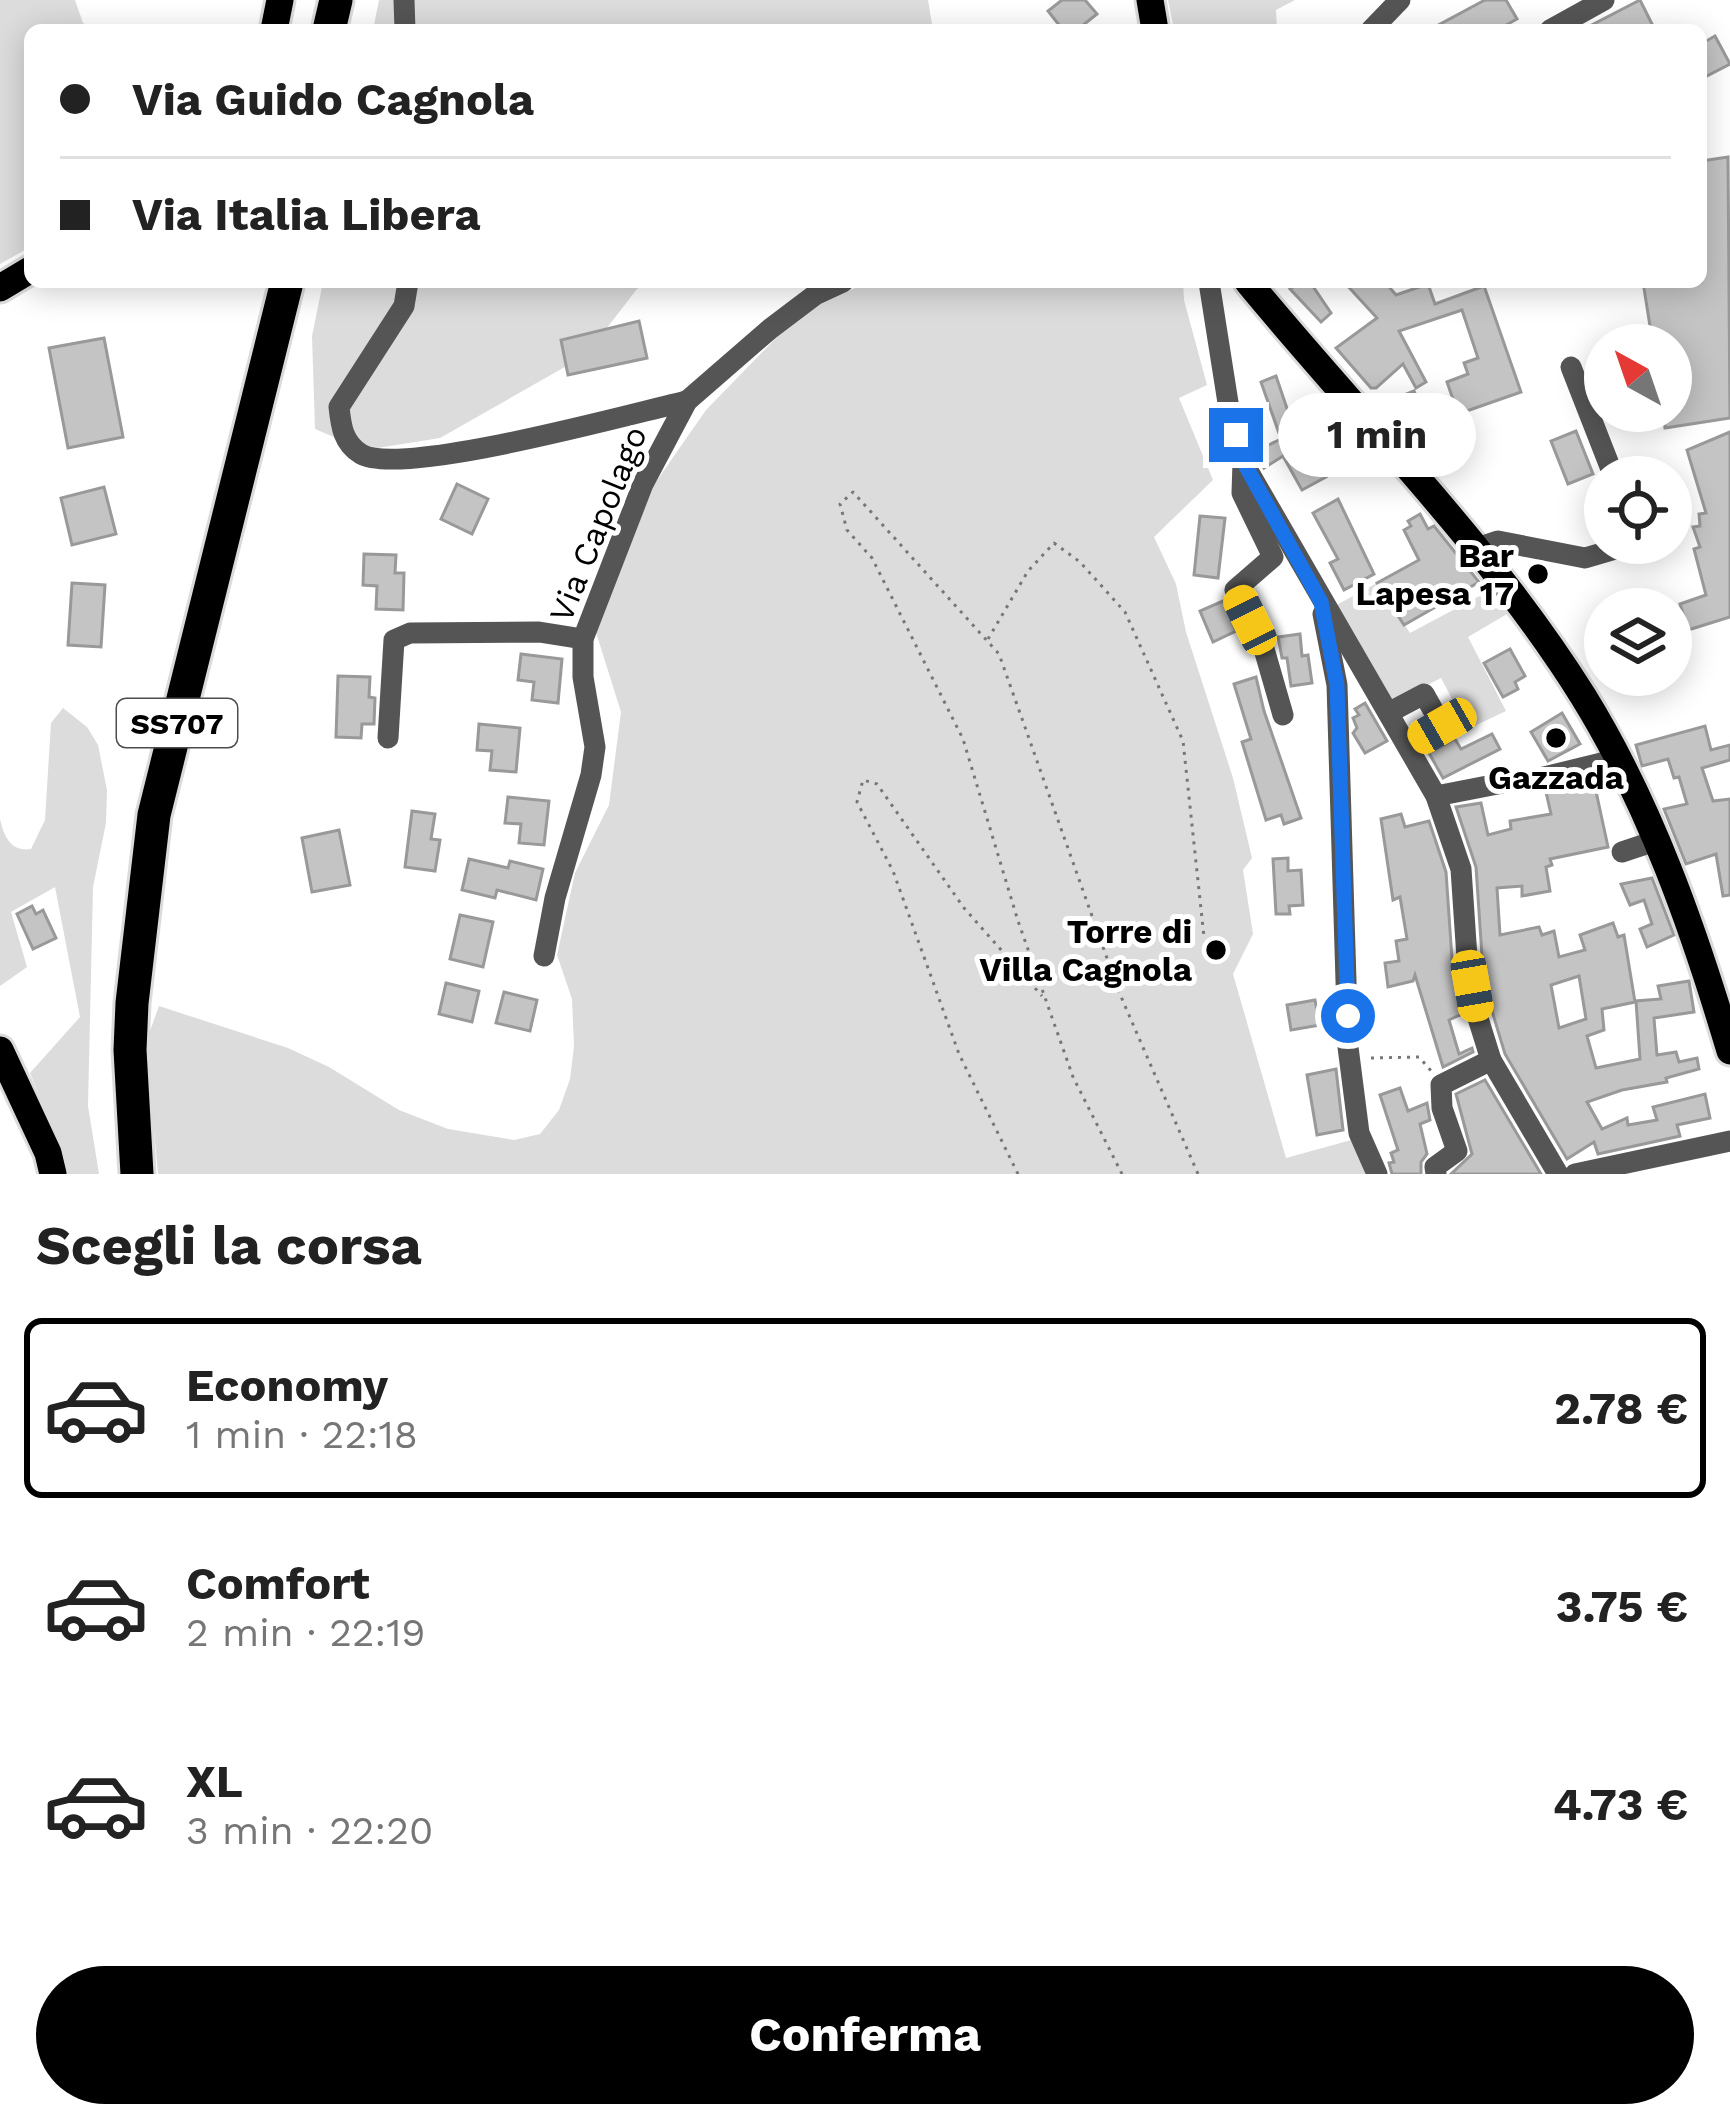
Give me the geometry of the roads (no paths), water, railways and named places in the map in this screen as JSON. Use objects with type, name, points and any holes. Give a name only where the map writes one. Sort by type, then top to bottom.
[{"type":"highway","name":"SS707","points":[[115,1174],[109,1101],[110,1004],[118,905],[133,813],[264,288]]},
{"type":"highway","name":"SS707","points":[[136,1174],[132,1003],[154,815],[286,288]]},
{"type":"main road","points":[[1260,288],[1474,549],[1582,695],[1618,759],[1654,841],[1709,982],[1730,1051]]},
{"type":"main road","points":[[0,1050],[48,1153],[53,1174]]},
{"type":"street","points":[[1377,24],[1400,0]]},
{"type":"street","points":[[1561,24],[1604,0]]},
{"type":"street","name":"Via Capolago","points":[[407,288],[404,306],[338,406],[347,443],[364,457],[394,461],[449,454],[688,401]]},
{"type":"street","name":"Via Capolago","points":[[544,956],[595,747],[583,677],[583,639],[643,484],[688,401],[770,329],[830,288]]},
{"type":"street","points":[[1210,288],[1229,410],[1243,461],[1436,796],[1460,869],[1466,958],[1491,1060],[1558,1174]]},
{"type":"street","points":[[1571,367],[1606,456]]},
{"type":"street","points":[[1243,461],[1242,493],[1273,557],[1235,590],[1264,649],[1283,715]]},
{"type":"street","points":[[1474,549],[1498,541],[1584,559]]},
{"type":"street","points":[[1321,602],[1337,685],[1348,1047],[1359,1133],[1377,1174]]},
{"type":"street","points":[[388,738],[394,640],[410,633],[539,632],[583,639]]},
{"type":"street","points":[[1390,712],[1424,694],[1442,726],[1408,745]]},
{"type":"street","points":[[1544,777],[1618,759]]},
{"type":"street","points":[[1436,796],[1513,781]]},
{"type":"street","points":[[1622,852],[1654,841]]},
{"type":"street","points":[[1436,1174],[1435,1167],[1457,1151],[1442,1108],[1442,1085],[1491,1060]]},
{"type":"street","points":[[1575,1174],[1730,1141]]},
{"type":"place","name":"Bar Lapesa 17","points":[[1538,574]]},
{"type":"place","name":"Gazzada","points":[[1556,738]]},
{"type":"place","name":"Torre di Villa Cagnola","points":[[1216,950]]}]
